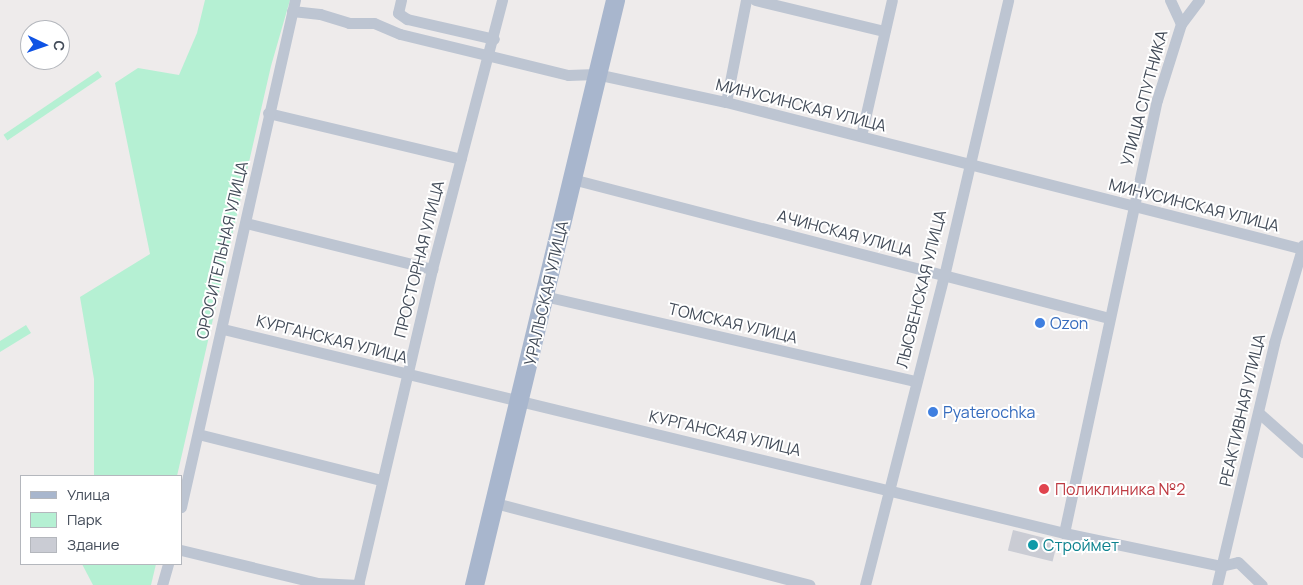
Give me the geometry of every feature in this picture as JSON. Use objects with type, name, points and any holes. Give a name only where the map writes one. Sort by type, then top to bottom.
[{"type":"main road","name":"УРАЛЬСКАЯ УЛИЦА","points":[[474,585],[521,403],[544,296],[615,0]]},
{"type":"street","points":[[401,0],[398,13],[407,19],[494,39]]},
{"type":"street","name":"ПРОСТОРНАЯ УЛИЦА","points":[[359,585],[381,480],[432,269],[490,55],[502,0]]},
{"type":"street","points":[[726,102],[746,0]]},
{"type":"street","points":[[755,0],[884,31]]},
{"type":"street","points":[[861,136],[892,0]]},
{"type":"street","name":"ЛЫСВЕНСКАЯ УЛИЦА","points":[[865,585],[915,381],[944,276],[968,162],[1008,0]]},
{"type":"street","points":[[1170,0],[1181,24]]},
{"type":"street","name":"УЛИЦА СПУТНИКА","points":[[1064,533],[1157,100],[1181,24],[1199,0]]},
{"type":"street","name":"МИНУСИНСКАЯ УЛИЦА","points":[[294,5],[349,23],[374,23],[400,34],[568,75],[596,74],[726,102],[968,162],[1133,208],[1302,247]]},
{"type":"street","name":"ОРОСИТЕЛЬНАЯ УЛИЦА","points":[[182,503],[223,329],[268,113],[294,5]]},
{"type":"street","points":[[268,113],[462,159]]},
{"type":"street","name":"АЧИНСКАЯ УЛИЦА","points":[[572,179],[1109,318]]},
{"type":"street","points":[[246,223],[432,269]]},
{"type":"street","name":"РЕАКТИВНАЯ УЛИЦА","points":[[1217,585],[1302,247]]},
{"type":"street","name":"ТОМСКАЯ УЛИЦА","points":[[544,296],[915,381]]},
{"type":"street","name":"КУРГАНСКАЯ УЛИЦА","points":[[223,329],[521,403],[889,488],[1064,533],[1221,566],[1238,562],[1262,585]]},
{"type":"street","points":[[1259,413],[1303,452]]},
{"type":"street","points":[[198,434],[381,480]]},
{"type":"street","points":[[495,503],[810,585]]},
{"type":"street","points":[[182,550],[317,583],[359,585]]},
{"type":"street","points":[[162,585],[168,565]]},
{"type":"green space","points":[[205,0],[290,0],[271,66],[177,475],[94,475],[94,379],[80,297],[150,254],[115,83],[138,68],[179,75],[197,33]]},
{"type":"green space","points":[[98,71],[102,77],[7,141],[3,135]]},
{"type":"green space","points":[[26,325],[31,333],[0,352],[0,341]]},
{"type":"green space","points":[[83,565],[156,565],[151,585],[93,585]]},
{"type":"building","name":"Строймет","points":[[1013,530],[1058,541],[1053,562],[1008,550]]},
{"type":"place","name":"Ozon","points":[[1040,323]]},
{"type":"place","name":"Pyaterochka","points":[[933,412]]},
{"type":"place","name":"Поликлиника №2","points":[[1044,489]]},
{"type":"place","name":"Строймет","points":[[1033,545]]}]
